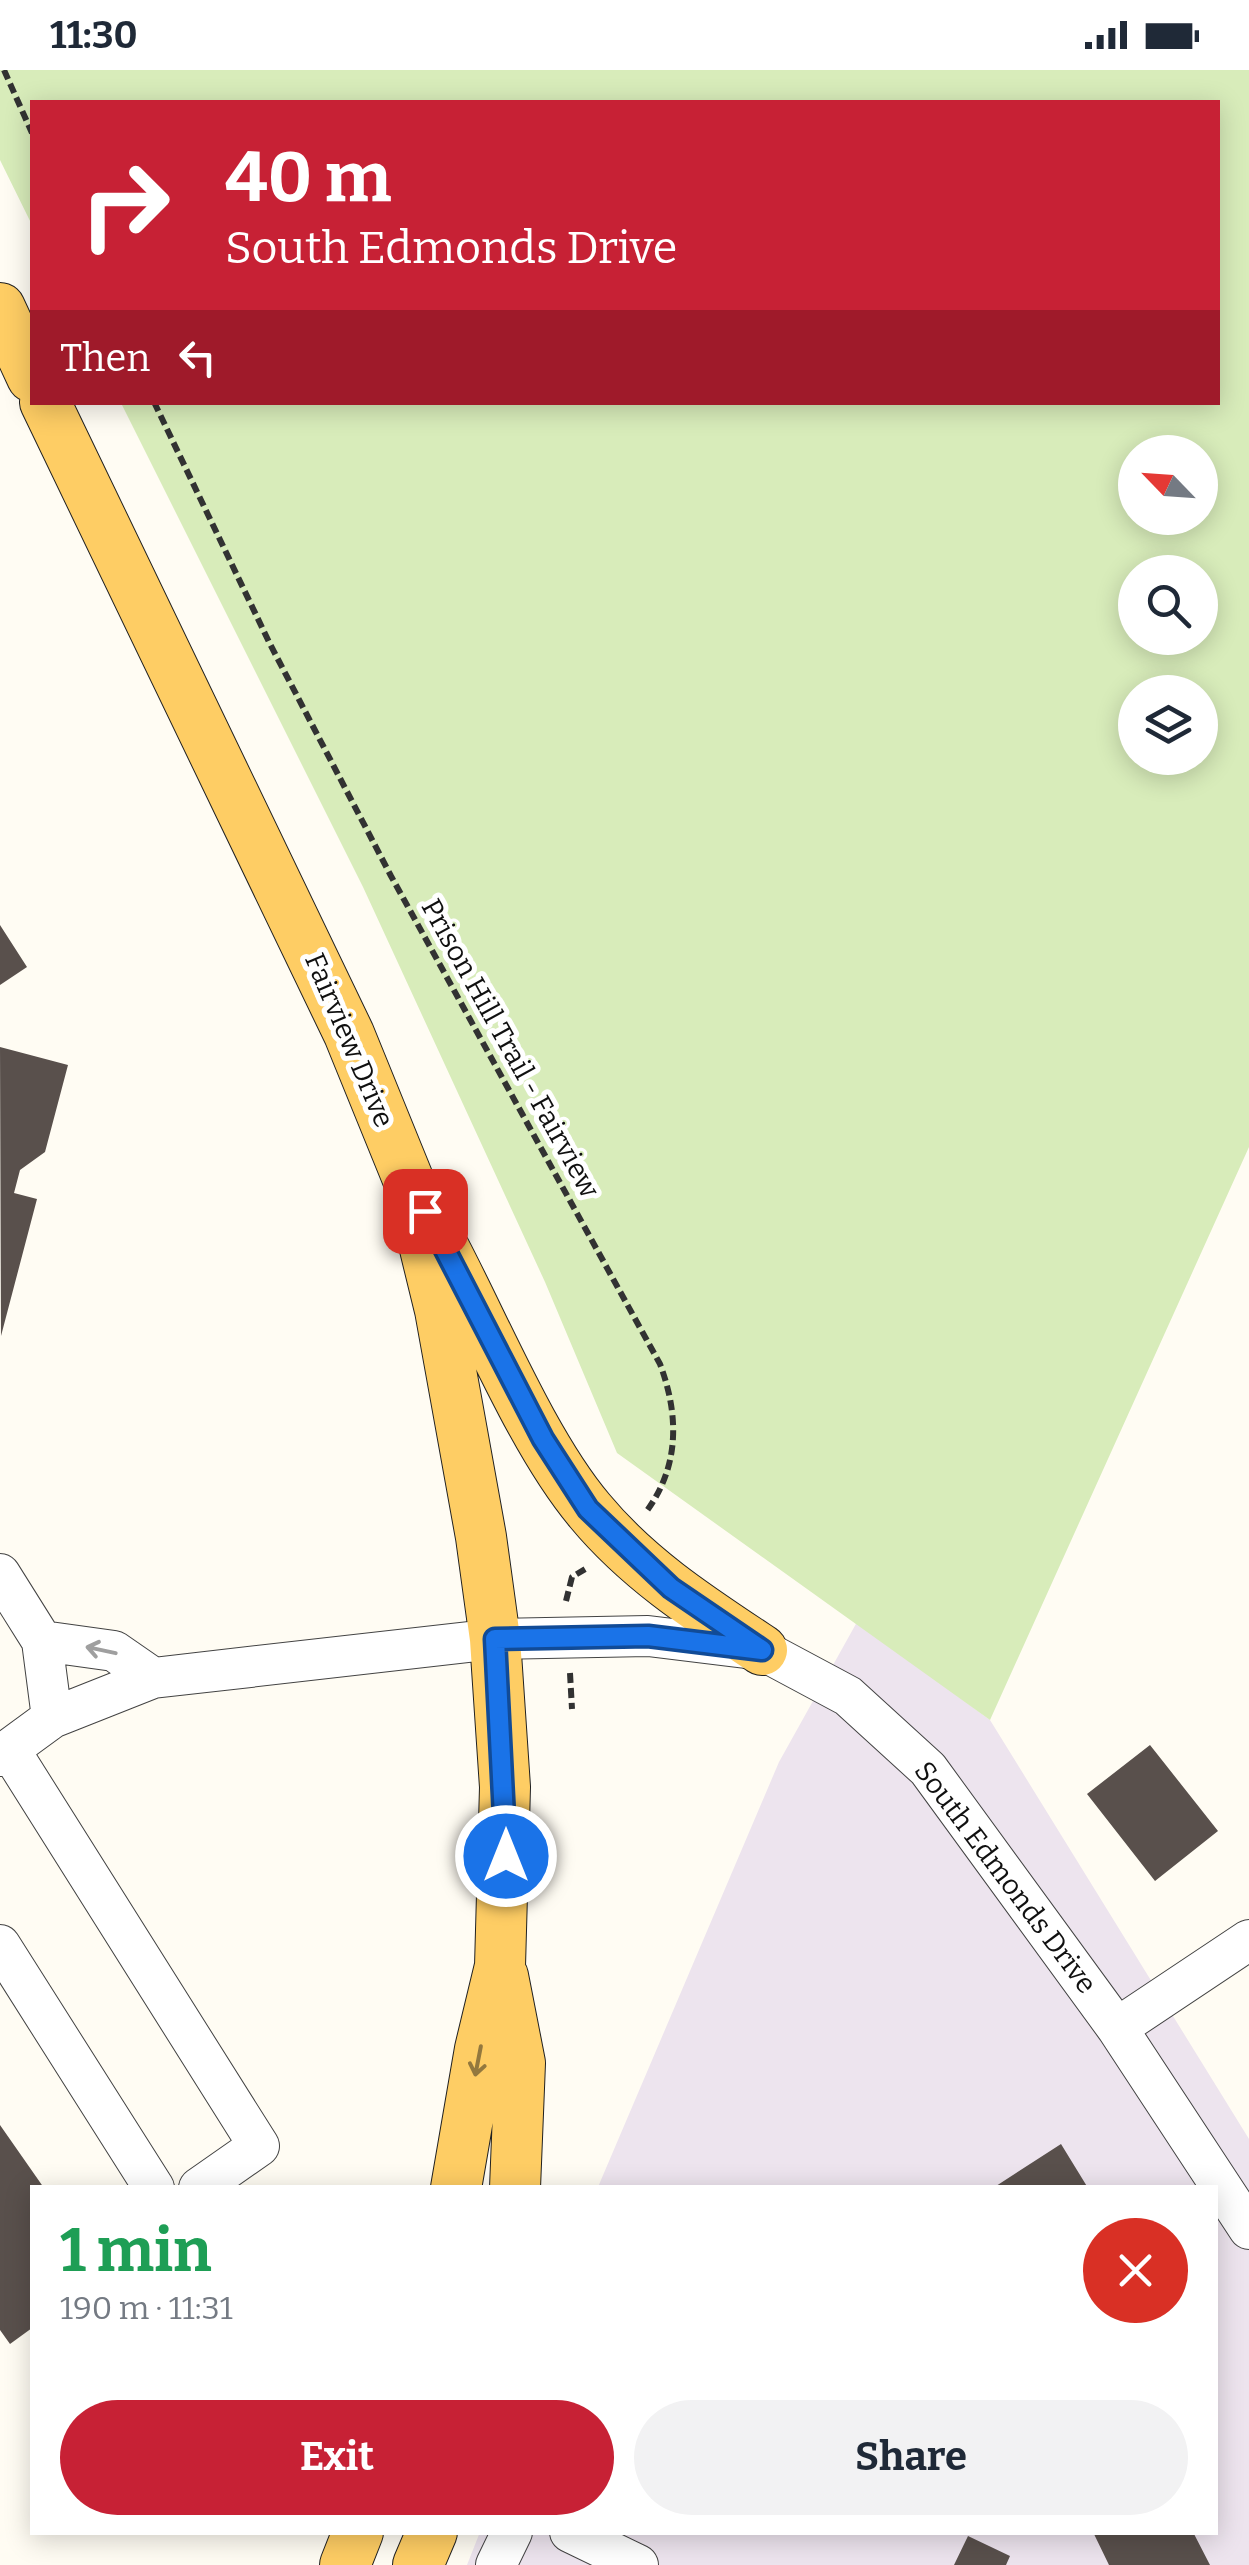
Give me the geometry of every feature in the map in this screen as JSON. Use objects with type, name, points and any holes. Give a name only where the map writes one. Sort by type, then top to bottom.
[{"type":"main road","points":[[0,308],[30,373]]},
{"type":"main road","name":"Fairview Drive","points":[[46,405],[309,946],[408,1179],[467,1442],[495,1639],[506,1814],[500,1966],[480,2049],[457,2185]]},
{"type":"main road","points":[[408,1179],[543,1439],[588,1509],[671,1588],[762,1650]]},
{"type":"main road","name":"Fairview Drive","points":[[500,1966],[513,2010],[520,2063],[515,2185]]},
{"type":"main road","points":[[344,2565],[357,2535]]},
{"type":"main road","points":[[418,2565],[431,2535]]},
{"type":"street","points":[[0,1574],[42,1641],[52,1718]]},
{"type":"street","name":"South Edmonds Drive","points":[[5,1753],[52,1718],[153,1678],[495,1639],[678,1637],[762,1650],[848,1696],[910,1749],[955,1801],[1117,2028],[1249,2229]]},
{"type":"street","points":[[42,1641],[114,1651],[153,1678]]},
{"type":"street","points":[[5,1753],[259,2146],[203,2185]]},
{"type":"street","points":[[1117,2028],[1249,1940]]},
{"type":"street","points":[[0,1945],[152,2185]]},
{"type":"street","points":[[496,2565],[511,2535]]},
{"type":"street","points":[[576,2535],[638,2565]]},
{"type":"path","points":[[4,70],[30,128]]},
{"type":"path","name":"Prison Hill Trail - Fairview","points":[[155,405],[270,644],[382,860],[660,1364],[674,1410],[671,1459],[651,1506],[620,1543],[567,1585],[572,1709]]},
{"type":"shaded area","points":[[857,1622],[990,1720],[1249,2139],[1249,2565],[467,2565],[479,2535],[1218,2535],[1218,2185],[599,2185],[779,1762]]},
{"type":"green space","points":[[0,70],[1249,70],[1249,1147],[990,1720],[617,1453],[545,1282],[363,887],[122,405],[1220,405],[1220,100],[30,100],[30,221],[0,160]]},
{"type":"building","points":[[0,925],[27,967],[0,985]]},
{"type":"building","points":[[0,1047],[68,1065],[45,1152],[20,1170],[14,1193],[37,1199],[1,1336]]},
{"type":"building","points":[[1150,1745],[1218,1831],[1155,1881],[1087,1794]]},
{"type":"building","points":[[0,2125],[42,2185],[30,2185],[30,2329],[10,2344],[0,2330]]},
{"type":"building","points":[[1061,2144],[1086,2185],[998,2185]]},
{"type":"building","points":[[1094,2535],[1195,2535],[1210,2565],[1109,2565]]},
{"type":"building","points":[[968,2536],[1010,2556],[1006,2565],[954,2565]]},
{"type":"route","points":[[425,1211],[543,1439],[588,1509],[671,1588],[762,1650],[648,1636],[495,1639],[506,1856]]}]
